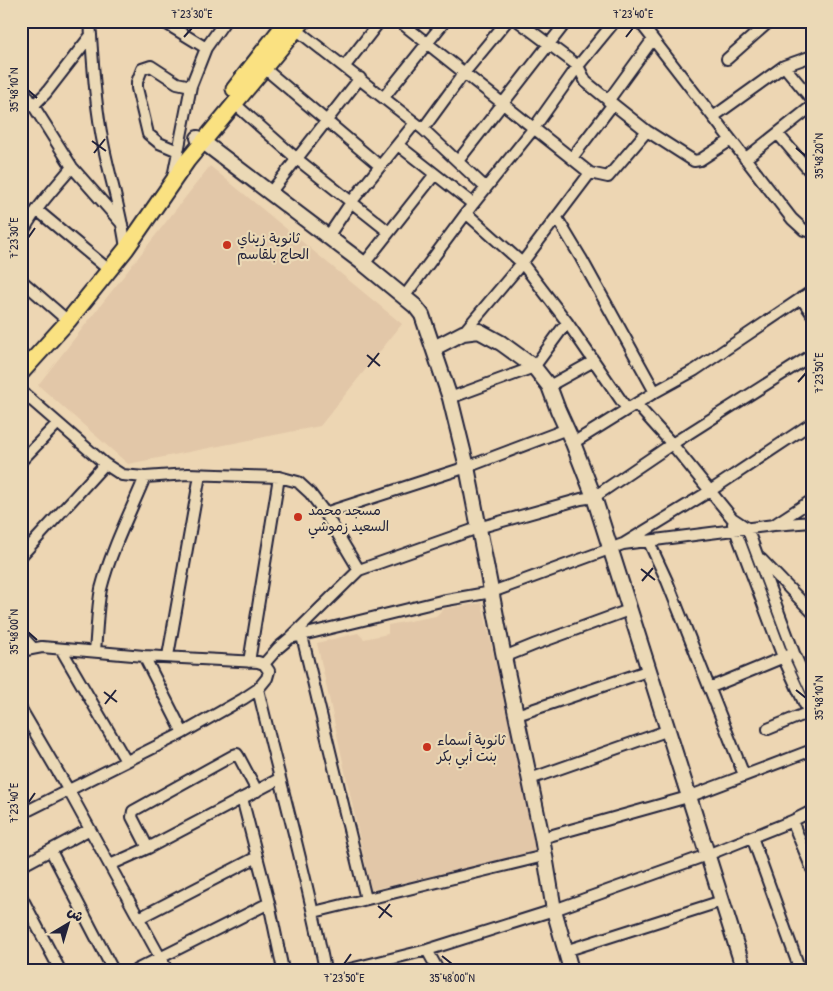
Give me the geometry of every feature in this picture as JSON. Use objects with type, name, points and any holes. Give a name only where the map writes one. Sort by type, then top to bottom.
[{"type":"main road","points":[[21,373],[68,321],[126,250],[172,183],[183,156],[201,140],[234,104],[264,68],[295,24]]},
{"type":"main road","points":[[201,140],[295,24]]},
{"type":"main road","points":[[201,140],[327,238],[364,264],[415,306],[422,316],[450,398],[467,466],[542,838],[554,910],[571,970]]},
{"type":"main road","points":[[434,348],[463,333],[479,331],[515,352],[534,366],[549,386],[616,547],[630,610],[744,970]]},
{"type":"street","points":[[90,21],[94,90],[123,224],[126,250]]},
{"type":"street","points":[[162,21],[206,48]]},
{"type":"street","points":[[191,86],[177,83],[151,66],[142,69],[137,82],[148,134],[159,143],[183,156],[191,86],[206,48],[225,21]]},
{"type":"street","points":[[345,66],[380,21]]},
{"type":"street","points":[[399,21],[590,173],[605,177],[612,174],[647,131]]},
{"type":"street","points":[[384,97],[445,21]]},
{"type":"street","points":[[327,238],[352,201],[380,166],[398,145],[419,126],[506,21]]},
{"type":"street","points":[[518,21],[578,66],[586,82],[647,131],[694,161],[700,160],[731,140]]},
{"type":"street","points":[[458,161],[568,21]]},
{"type":"street","points":[[404,297],[473,204],[534,128],[578,66],[615,21]]},
{"type":"street","points":[[640,21],[792,219],[804,230],[812,232]]},
{"type":"street","points":[[727,59],[770,21]]},
{"type":"street","points":[[295,24],[419,126],[486,188]]},
{"type":"street","points":[[33,106],[91,35]]},
{"type":"street","points":[[572,158],[653,39]]},
{"type":"street","points":[[713,117],[784,66],[812,56]]},
{"type":"street","points":[[784,66],[812,100]]},
{"type":"street","points":[[264,68],[380,166]]},
{"type":"street","points":[[270,193],[360,78]]},
{"type":"street","points":[[21,86],[72,167],[123,224]]},
{"type":"street","points":[[234,104],[297,159],[389,232]]},
{"type":"street","points":[[745,159],[812,106]]},
{"type":"street","points":[[778,134],[812,174]]},
{"type":"street","points":[[398,145],[473,204]]},
{"type":"street","points":[[21,236],[26,224],[72,167]]},
{"type":"street","points":[[463,333],[557,218],[590,173]]},
{"type":"street","points":[[364,264],[435,174]]},
{"type":"street","points":[[37,210],[109,270]]},
{"type":"street","points":[[466,214],[522,262],[594,361],[632,406],[672,444],[732,518],[748,528],[794,653],[812,694]]},
{"type":"street","points":[[557,218],[655,392]]},
{"type":"street","points":[[21,280],[68,321]]},
{"type":"street","points":[[573,443],[655,392],[695,370],[812,291]]},
{"type":"street","points":[[801,298],[812,314]]},
{"type":"street","points":[[450,398],[534,366],[567,322]]},
{"type":"street","points":[[264,664],[278,648],[359,570],[478,528],[594,497],[672,444],[812,355]]},
{"type":"street","points":[[549,386],[594,361]]},
{"type":"street","points":[[21,391],[105,464],[122,475],[145,477],[200,475],[280,477],[298,482],[310,493],[325,513],[359,570]]},
{"type":"street","points":[[21,460],[58,423]]},
{"type":"street","points":[[290,638],[441,601],[492,592],[616,547],[710,491],[812,423]]},
{"type":"street","points":[[325,513],[467,466],[567,429]]},
{"type":"street","points":[[21,556],[105,464]]},
{"type":"street","points":[[168,656],[200,475]]},
{"type":"street","points":[[95,651],[102,588],[117,543],[145,477]]},
{"type":"street","points":[[249,662],[280,477]]},
{"type":"street","points":[[774,525],[812,500]]},
{"type":"street","points":[[732,518],[734,531],[783,657],[811,715],[768,729]]},
{"type":"street","points":[[616,547],[748,528],[810,524]]},
{"type":"street","points":[[650,542],[744,775]]},
{"type":"street","points":[[757,554],[812,612]]},
{"type":"street","points":[[504,657],[630,610]]},
{"type":"street","points":[[21,635],[34,648]]},
{"type":"street","points":[[302,636],[366,899]]},
{"type":"street","points":[[21,651],[34,648],[168,656],[249,662],[264,664],[268,668],[268,674],[258,689],[183,733],[21,814]]},
{"type":"street","points":[[61,649],[126,761]]},
{"type":"street","points":[[709,688],[794,653]]},
{"type":"street","points":[[144,656],[183,733]]},
{"type":"street","points":[[517,715],[650,670]]},
{"type":"street","points":[[258,689],[279,779],[314,912],[325,970]]},
{"type":"street","points":[[21,709],[110,864],[167,970]]},
{"type":"street","points":[[530,779],[669,730]]},
{"type":"street","points":[[542,838],[688,797],[812,750]]},
{"type":"street","points":[[148,848],[132,817],[133,811],[234,755],[238,755],[257,791]]},
{"type":"street","points":[[110,864],[148,848],[279,779]]},
{"type":"street","points":[[242,798],[269,904],[283,970]]},
{"type":"street","points":[[346,970],[427,950],[554,910],[707,855],[812,811]]},
{"type":"street","points":[[792,821],[812,869]]},
{"type":"street","points":[[21,866],[90,830]]},
{"type":"street","points":[[752,837],[800,970]]},
{"type":"street","points":[[51,850],[113,970]]},
{"type":"street","points":[[314,912],[544,856]]},
{"type":"street","points":[[139,918],[257,857]]},
{"type":"street","points":[[21,896],[60,970]]},
{"type":"street","points":[[565,951],[722,901]]},
{"type":"street","points":[[136,970],[269,904]]},
{"type":"street","points":[[427,950],[438,970]]},
{"type":"street","points":[[804,970],[812,967]]},
{"type":"shaded area","name":"ثانوية زيناي الحاج بلقاسم","points":[[210,166],[402,324],[320,426],[128,464],[38,385]]},
{"type":"shaded area","name":"ثانوية أسماء بنت أبي بكر","points":[[482,603],[538,851],[371,890],[317,643],[358,633],[364,639],[388,634],[388,625],[436,616],[443,609]]},
{"type":"place","name":"ثانوية زيناي الحاج بلقاسم","points":[[227,245]]},
{"type":"place","name":"مسجد محمد السعيد زموشي","points":[[298,517]]},
{"type":"place","name":"ثانوية أسماء بنت أبي بكر","points":[[427,747]]}]
